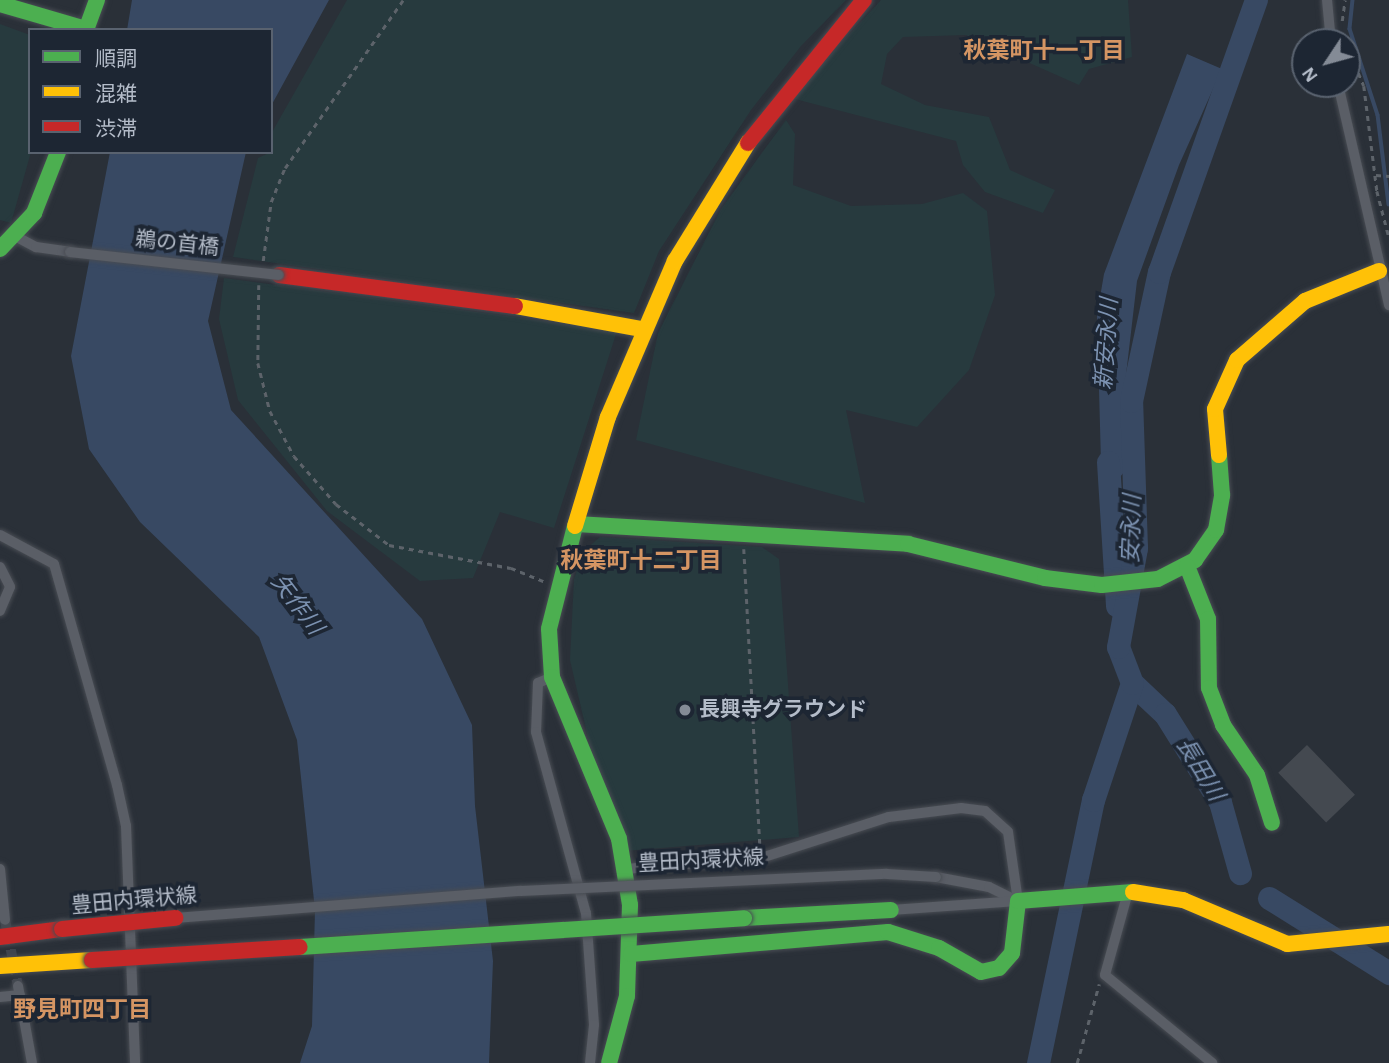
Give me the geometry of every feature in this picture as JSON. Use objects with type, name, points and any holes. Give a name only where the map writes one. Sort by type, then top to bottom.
[{"type":"street","points":[[86,28],[97,0]]},
{"type":"street","points":[[609,1063],[627,996],[631,954],[625,869],[614,825],[552,677],[549,629],[556,586],[642,329],[675,261],[762,121],[864,0]]},
{"type":"street","points":[[1326,0],[1329,28]]},
{"type":"street","points":[[0,4],[83,28]]},
{"type":"street","points":[[1341,98],[1389,305]]},
{"type":"street","points":[[0,249],[34,213],[57,154]]},
{"type":"street","name":"鵜の首橋","points":[[15,236],[36,247],[279,275]]},
{"type":"street","points":[[576,524],[908,544],[1045,578],[1102,585],[1144,582],[1187,566],[1204,551],[1219,518],[1215,409],[1226,376],[1246,350],[1306,301],[1379,271]]},
{"type":"street","points":[[279,275],[568,313],[642,329]]},
{"type":"street","points":[[0,535],[54,564],[117,785],[126,826],[135,1063]]},
{"type":"street","points":[[1187,566],[1208,619],[1209,688],[1223,725],[1257,775],[1272,823]]},
{"type":"street","points":[[0,568],[10,587],[0,611]]},
{"type":"street","points":[[552,677],[538,683],[536,732],[586,913],[594,1025],[590,1063]]},
{"type":"street","points":[[625,869],[761,858],[889,817],[961,808],[985,811],[1008,832],[1018,901],[1012,953],[999,968],[981,972],[939,948],[888,932],[631,954]]},
{"type":"street","points":[[0,869],[3,915]]},
{"type":"street","name":"豊田内環状線","points":[[0,937],[175,918],[522,891],[887,874],[936,877],[989,887],[1018,901],[1128,892],[1183,900],[1287,944],[1389,933]]},
{"type":"street","points":[[1128,892],[1105,975],[1212,1063]]},
{"type":"street","points":[[0,966],[1018,901]]},
{"type":"street","points":[[0,997],[19,991],[32,1063]]},
{"type":"path","points":[[402,0],[313,124],[271,202],[255,313],[258,363],[270,411],[294,456],[336,504],[389,545],[511,568],[556,586]]},
{"type":"path","points":[[1345,0],[1346,28]]},
{"type":"path","points":[[1361,79],[1375,175],[1389,237]]},
{"type":"path","points":[[1375,175],[1389,176]]},
{"type":"path","points":[[743,560],[761,850]]},
{"type":"path","points":[[1077,1063],[1095,991],[1105,975]]},
{"type":"green space","points":[[347,0],[846,0],[801,46],[751,110],[659,251],[634,313],[233,257],[258,158],[273,154],[273,130]]},
{"type":"green space","points":[[881,0],[1128,0],[1132,57],[1089,69],[1079,85],[966,35],[903,37],[887,54],[881,84],[925,105],[989,117],[1010,170],[1055,190],[1043,213],[985,192],[963,165],[956,141],[791,98]]},
{"type":"green space","points":[[0,24],[28,34],[28,154],[30,154],[11,223],[0,220]]},
{"type":"green space","points":[[786,120],[795,134],[793,185],[851,206],[922,204],[963,193],[987,211],[995,295],[969,370],[917,427],[846,410],[865,503],[636,440],[658,333],[721,209]]},
{"type":"green space","points":[[224,278],[617,331],[554,528],[500,512],[473,578],[420,581],[327,511],[238,400],[219,319]]},
{"type":"green space","name":"長興寺グラウンド","points":[[600,537],[762,547],[779,559],[799,837],[624,851],[593,759],[570,660],[574,579],[584,551]]},
{"type":"water","points":[[132,0],[329,0],[273,102],[273,28],[127,28]]},
{"type":"water","points":[[1187,54],[1222,69],[1179,165],[1137,281],[1124,392],[1124,472],[1102,500],[1097,315],[1104,274]]},
{"type":"water","name":"矢作川","points":[[110,154],[246,154],[208,321],[231,410],[422,619],[472,725],[475,806],[493,961],[489,1063],[300,1063],[312,1026],[315,910],[297,740],[259,637],[140,522],[89,449],[71,356]]},
{"type":"building","points":[[1307,745],[1355,795],[1326,822],[1278,773]]},
{"type":"waterway","name":"安永川","points":[[1038,1063],[1093,800],[1132,683],[1118,647],[1136,548],[1131,401],[1159,272],[1256,0]]},
{"type":"waterway","points":[[1353,0],[1350,29],[1378,115],[1389,204]]},
{"type":"waterway","name":"新安永川","points":[[1108,462],[1117,606]]},
{"type":"waterway","name":"長田川","points":[[1132,683],[1165,714],[1220,802],[1240,873]]},
{"type":"waterway","name":"長田川","points":[[1269,898],[1389,973]]},
{"type":"tunnel","points":[[5,920],[18,986]]},
{"type":"traffic: fast","points":[[87,28],[97,0]]},
{"type":"traffic: fast","points":[[0,4],[83,28]]},
{"type":"traffic: fast","points":[[0,249],[34,213],[57,154]]},
{"type":"traffic: fast","points":[[576,524],[908,544],[1045,578],[1102,585],[1158,579],[1195,560],[1216,530],[1222,495],[1219,455]]},
{"type":"traffic: fast","points":[[575,526],[549,629],[552,677],[619,839],[630,905],[627,996],[609,1063]]},
{"type":"traffic: fast","points":[[1187,566],[1208,619],[1209,688],[1223,725],[1257,775],[1272,823]]},
{"type":"traffic: fast","points":[[631,954],[888,932],[939,948],[981,972],[999,968],[1012,953],[1018,901],[1133,892]]},
{"type":"traffic: fast","points":[[744,918],[891,910]]},
{"type":"traffic: fast","points":[[300,947],[744,918]]},
{"type":"traffic: slow","points":[[575,526],[608,417],[675,261],[748,143]]},
{"type":"traffic: slow","points":[[1219,455],[1215,409],[1237,360],[1305,301],[1379,271]]},
{"type":"traffic: slow","points":[[515,306],[642,329]]},
{"type":"traffic: slow","points":[[1133,892],[1183,900],[1287,944],[1389,934]]},
{"type":"traffic: slow","points":[[0,966],[92,960]]},
{"type":"traffic: jam","points":[[748,143],[864,0]]},
{"type":"traffic: jam","points":[[279,275],[515,306]]},
{"type":"traffic: jam","points":[[62,929],[175,918]]},
{"type":"traffic: jam","points":[[0,937],[62,929]]},
{"type":"traffic: jam","points":[[92,960],[300,947]]},
{"type":"place","name":"長興寺グラウンド","points":[[685,710]]},
{"type":"district","name":"秋葉町十一丁目","points":[[1044,52]]},
{"type":"district","name":"秋葉町十二丁目","points":[[641,562]]},
{"type":"district","name":"野見町四丁目","points":[[82,1011]]}]
